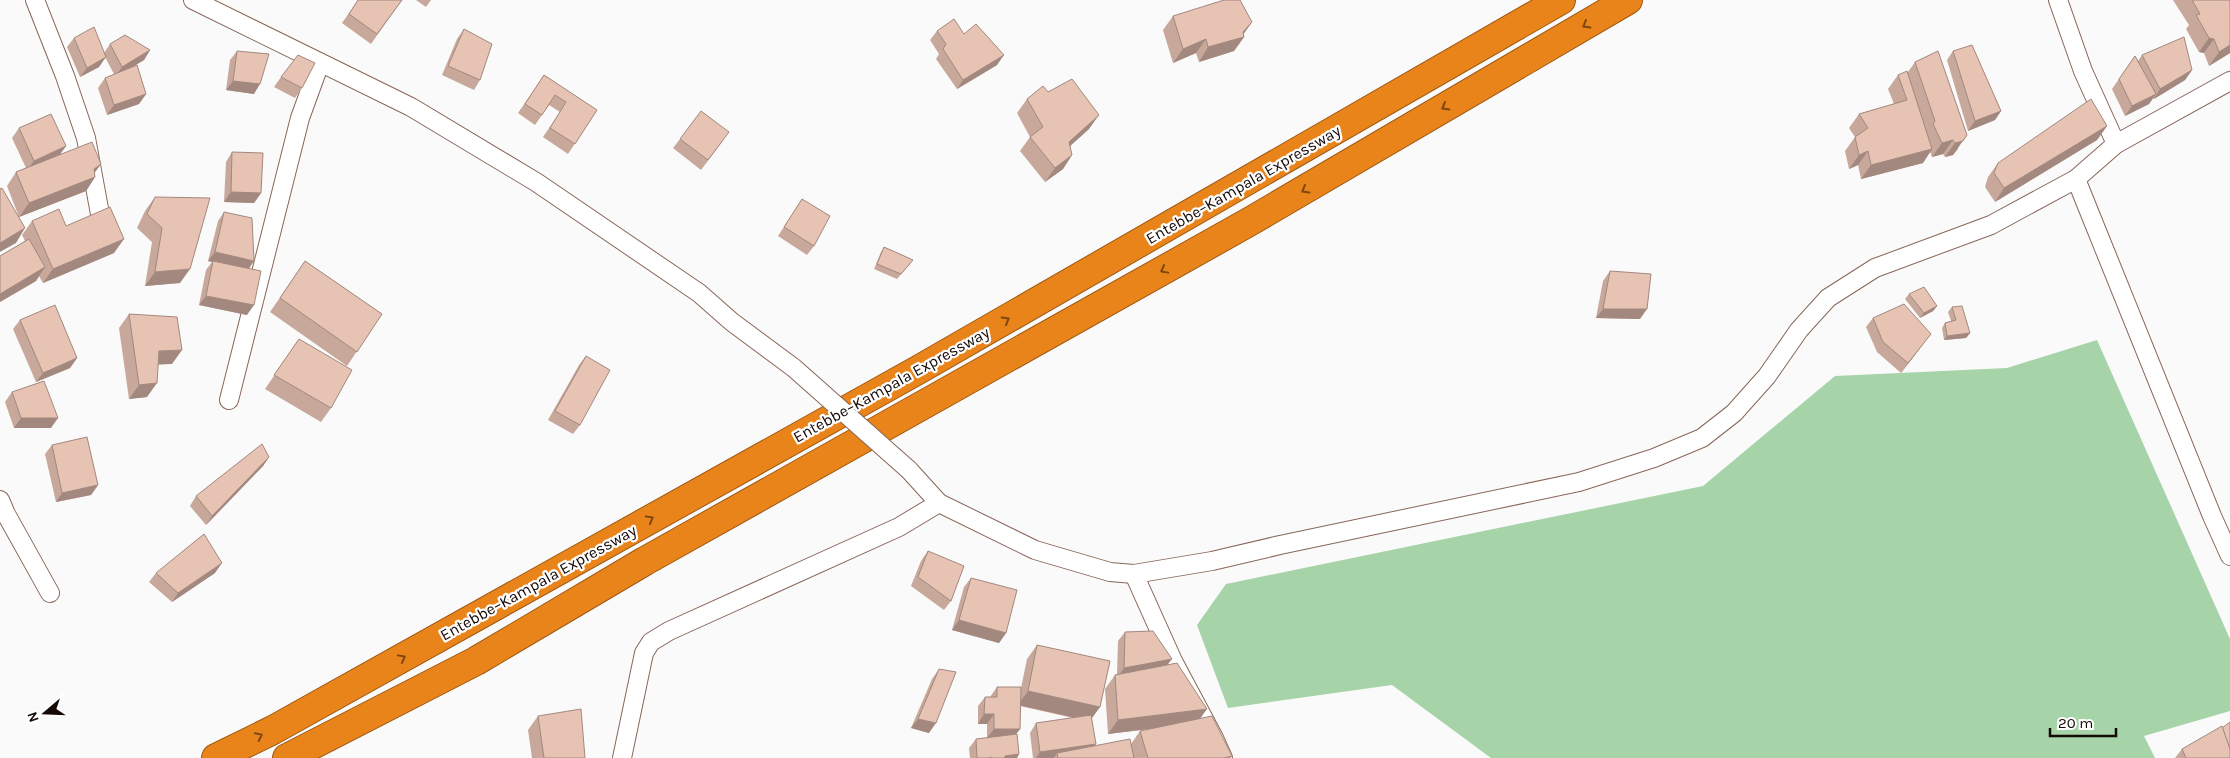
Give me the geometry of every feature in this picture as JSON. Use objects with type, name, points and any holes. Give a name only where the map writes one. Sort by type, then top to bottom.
[{"type":"highway","name":"Entebbe–Kampala Expressway","points":[[216,758],[281,725],[918,370],[1561,0]]},
{"type":"highway","name":"Entebbe–Kampala Expressway","points":[[287,758],[476,661],[654,556],[1249,222],[1628,0]]},
{"type":"street","points":[[34,0],[65,76],[86,138],[100,214]]},
{"type":"street","points":[[193,0],[411,107],[536,182],[699,293],[732,322],[794,368],[909,470],[939,503],[1035,550],[1110,572],[1134,574],[1212,561],[1579,482],[1654,458],[1702,438],[1734,413],[1767,376],[1799,330],[1828,298],[1875,268],[1991,225],[2076,179],[2116,144],[2230,81]]},
{"type":"street","points":[[2058,0],[2083,71],[2116,144]]},
{"type":"street","points":[[229,400],[300,118],[320,63]]},
{"type":"street","points":[[2076,179],[2212,516],[2230,556]]},
{"type":"street","points":[[0,500],[50,592]]},
{"type":"street","points":[[622,758],[644,653],[651,642],[669,631],[899,527],[939,503]]},
{"type":"street","points":[[1134,574],[1156,618],[1173,662],[1223,758]]},
{"type":"green space","points":[[2097,340],[2230,639],[2230,711],[2144,736],[2155,758],[1491,758],[1392,685],[1228,708],[1197,625],[1226,584],[1703,486],[1835,376],[2007,368]]},
{"type":"building","points":[[358,0],[402,0],[377,34],[349,14]]},
{"type":"building","points":[[1224,0],[1240,0],[1252,22],[1243,32],[1244,37],[1208,47],[1206,39],[1183,49],[1173,16]]},
{"type":"building","points":[[2192,0],[2230,0],[2230,45],[2219,52],[2214,39],[2209,38],[2196,15],[2200,14]]},
{"type":"building","points":[[954,19],[964,34],[976,24],[1004,55],[963,80],[943,49],[946,44],[937,31]]},
{"type":"building","points":[[94,27],[106,57],[87,68],[74,38]]},
{"type":"building","points":[[464,29],[492,44],[480,80],[448,66]]},
{"type":"building","points":[[125,35],[150,50],[122,67],[110,44]]},
{"type":"building","points":[[2184,37],[2192,70],[2160,89],[2142,55]]},
{"type":"building","points":[[1972,45],[2001,111],[1975,121],[1953,51]]},
{"type":"building","points":[[237,51],[269,54],[260,84],[233,81]]},
{"type":"building","points":[[1938,51],[1967,135],[1963,141],[1955,143],[1953,140],[1942,143],[1933,124],[1935,121],[1915,62]]},
{"type":"building","points":[[298,55],[315,63],[302,88],[281,77]]},
{"type":"building","points":[[2135,56],[2156,94],[2132,106],[2119,79]]},
{"type":"building","points":[[137,65],[146,94],[114,105],[105,78]]},
{"type":"building","points":[[1907,71],[1932,149],[1871,165],[1868,151],[1859,155],[1855,137],[1868,128],[1859,114],[1907,100],[1898,75]]},
{"type":"building","points":[[544,75],[597,110],[575,144],[550,128],[566,102],[555,95],[542,115],[525,104]]},
{"type":"building","points":[[1072,79],[1099,115],[1069,142],[1072,155],[1055,168],[1030,137],[1043,127],[1027,99],[1043,86],[1048,92]]},
{"type":"building","points":[[2091,99],[2107,126],[2004,188],[1994,173],[1998,163]]},
{"type":"building","points":[[701,111],[729,132],[708,160],[680,139]]},
{"type":"building","points":[[51,114],[66,146],[34,161],[19,128]]},
{"type":"building","points":[[92,142],[101,164],[94,169],[95,177],[29,203],[16,172]]},
{"type":"building","points":[[232,152],[263,153],[261,193],[231,192]]},
{"type":"building","points":[[2,188],[25,228],[0,243],[0,189]]},
{"type":"building","points":[[155,197],[210,198],[190,269],[155,272],[162,228],[147,214]]},
{"type":"building","points":[[802,199],[830,216],[814,246],[784,227]]},
{"type":"building","points":[[110,207],[124,239],[53,269],[32,221],[59,209],[66,226]]},
{"type":"building","points":[[224,212],[252,218],[254,261],[215,252]]},
{"type":"building","points":[[29,239],[45,267],[0,294],[0,256]]},
{"type":"building","points":[[884,247],[913,260],[901,274],[877,264]]},
{"type":"building","points":[[213,261],[261,271],[254,305],[206,296]]},
{"type":"building","points":[[305,261],[382,314],[357,352],[280,298]]},
{"type":"building","points":[[1610,271],[1651,274],[1647,309],[1603,309]]},
{"type":"building","points":[[1924,287],[1937,306],[1924,313],[1909,294]]},
{"type":"building","points":[[1904,304],[1931,334],[1908,363],[1883,342],[1873,318]]},
{"type":"building","points":[[55,305],[77,358],[43,373],[20,320]]},
{"type":"building","points":[[1962,306],[1970,333],[1947,336],[1945,323],[1956,320],[1952,307]]},
{"type":"building","points":[[129,314],[177,317],[182,350],[159,351],[157,383],[139,385]]},
{"type":"building","points":[[299,339],[352,370],[331,408],[274,375]]},
{"type":"building","points":[[586,356],[610,370],[580,425],[555,411]]},
{"type":"building","points":[[44,381],[58,418],[21,418],[12,392]]},
{"type":"building","points":[[87,437],[98,485],[62,493],[52,445]]},
{"type":"building","points":[[262,444],[269,457],[212,516],[196,496]]},
{"type":"building","points":[[204,534],[222,563],[178,593],[156,573]]},
{"type":"building","points":[[928,551],[964,566],[951,601],[918,577]]},
{"type":"building","points":[[971,578],[1017,590],[1006,633],[959,620]]},
{"type":"building","points":[[1153,631],[1172,659],[1124,668],[1125,632]]},
{"type":"building","points":[[1037,645],[1110,661],[1100,707],[1028,691]]},
{"type":"building","points":[[1177,663],[1207,709],[1118,720],[1115,675]]},
{"type":"building","points":[[939,669],[956,672],[936,723],[918,719]]},
{"type":"building","points":[[997,687],[1021,687],[1020,729],[994,729],[994,714],[984,714],[985,697],[997,697]]},
{"type":"building","points":[[581,709],[585,758],[544,758],[538,716]]},
{"type":"building","points":[[1091,715],[1096,744],[1040,752],[1036,723]]},
{"type":"building","points":[[1212,716],[1232,756],[1224,758],[1148,758],[1140,731]]},
{"type":"building","points":[[2230,722],[2230,749],[2222,728]]},
{"type":"building","points":[[2222,726],[2230,749],[2230,758],[2186,758],[2182,749]]},
{"type":"building","points":[[1017,734],[1019,754],[1005,756],[1005,758],[977,758],[976,739]]},
{"type":"building","points":[[1130,739],[1134,758],[1058,758],[1057,753]]}]
